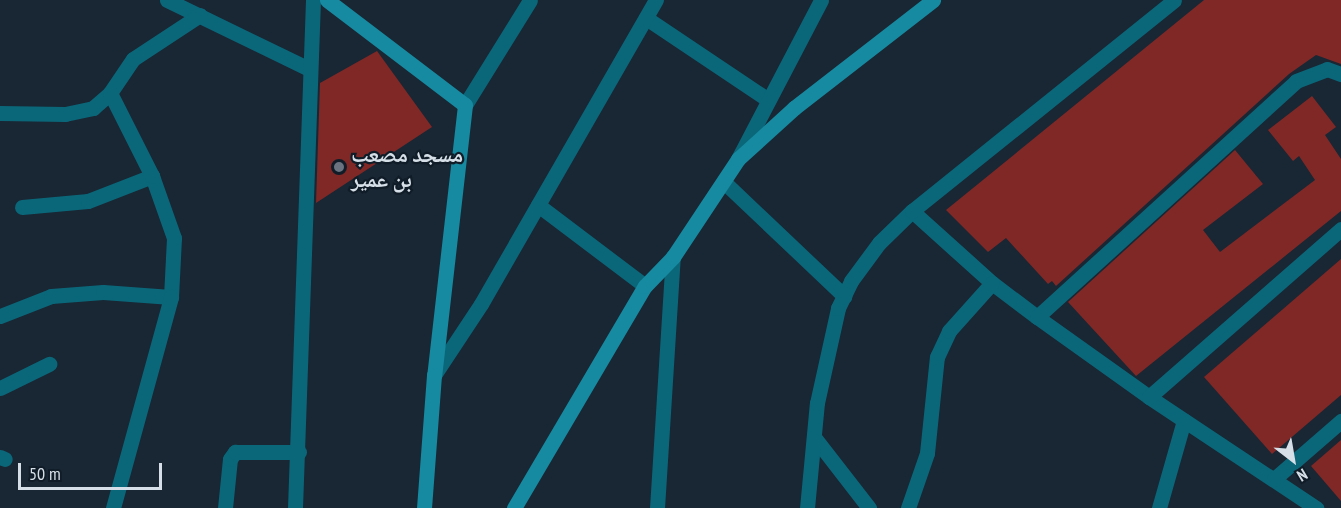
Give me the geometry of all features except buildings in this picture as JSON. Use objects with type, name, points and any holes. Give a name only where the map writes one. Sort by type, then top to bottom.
[{"type":"main road","points":[[327,0],[465,105],[434,375],[424,508]]},
{"type":"main road","points":[[514,508],[645,286],[673,257],[738,159],[794,108],[933,0]]},
{"type":"street","points":[[167,0],[309,69]]},
{"type":"street","points":[[295,508],[299,452],[309,69],[313,0]]},
{"type":"street","points":[[465,105],[530,0]]},
{"type":"street","points":[[434,375],[481,304],[656,0]]},
{"type":"street","points":[[738,159],[767,99],[821,0]]},
{"type":"street","points":[[807,508],[814,437],[831,336],[844,296],[879,243],[912,212],[1174,0]]},
{"type":"street","points":[[0,113],[66,114],[93,108],[110,93],[133,59],[200,15]]},
{"type":"street","points":[[646,18],[767,99]]},
{"type":"street","points":[[1037,317],[1296,81],[1327,69],[1341,74]]},
{"type":"street","points":[[110,93],[152,176],[174,238],[171,297],[113,508]]},
{"type":"street","points":[[22,207],[88,201],[152,176]]},
{"type":"street","points":[[724,182],[844,296]]},
{"type":"street","points":[[537,205],[645,286]]},
{"type":"street","points":[[912,212],[992,283],[1037,317],[1149,397],[1316,508]]},
{"type":"street","points":[[1149,397],[1341,230]]},
{"type":"street","points":[[657,508],[673,257]]},
{"type":"street","points":[[908,508],[927,453],[937,357],[949,331],[992,283]]},
{"type":"street","points":[[0,316],[51,296],[103,292],[171,297]]},
{"type":"street","points":[[0,388],[49,364]]},
{"type":"street","points":[[1159,508],[1184,420]]},
{"type":"street","points":[[1274,479],[1341,421]]},
{"type":"street","points":[[814,437],[869,508]]},
{"type":"street","points":[[225,508],[230,459],[235,452],[299,452]]},
{"type":"place","name":"مسجد مصعب بن عمير","points":[[339,167]]}]
